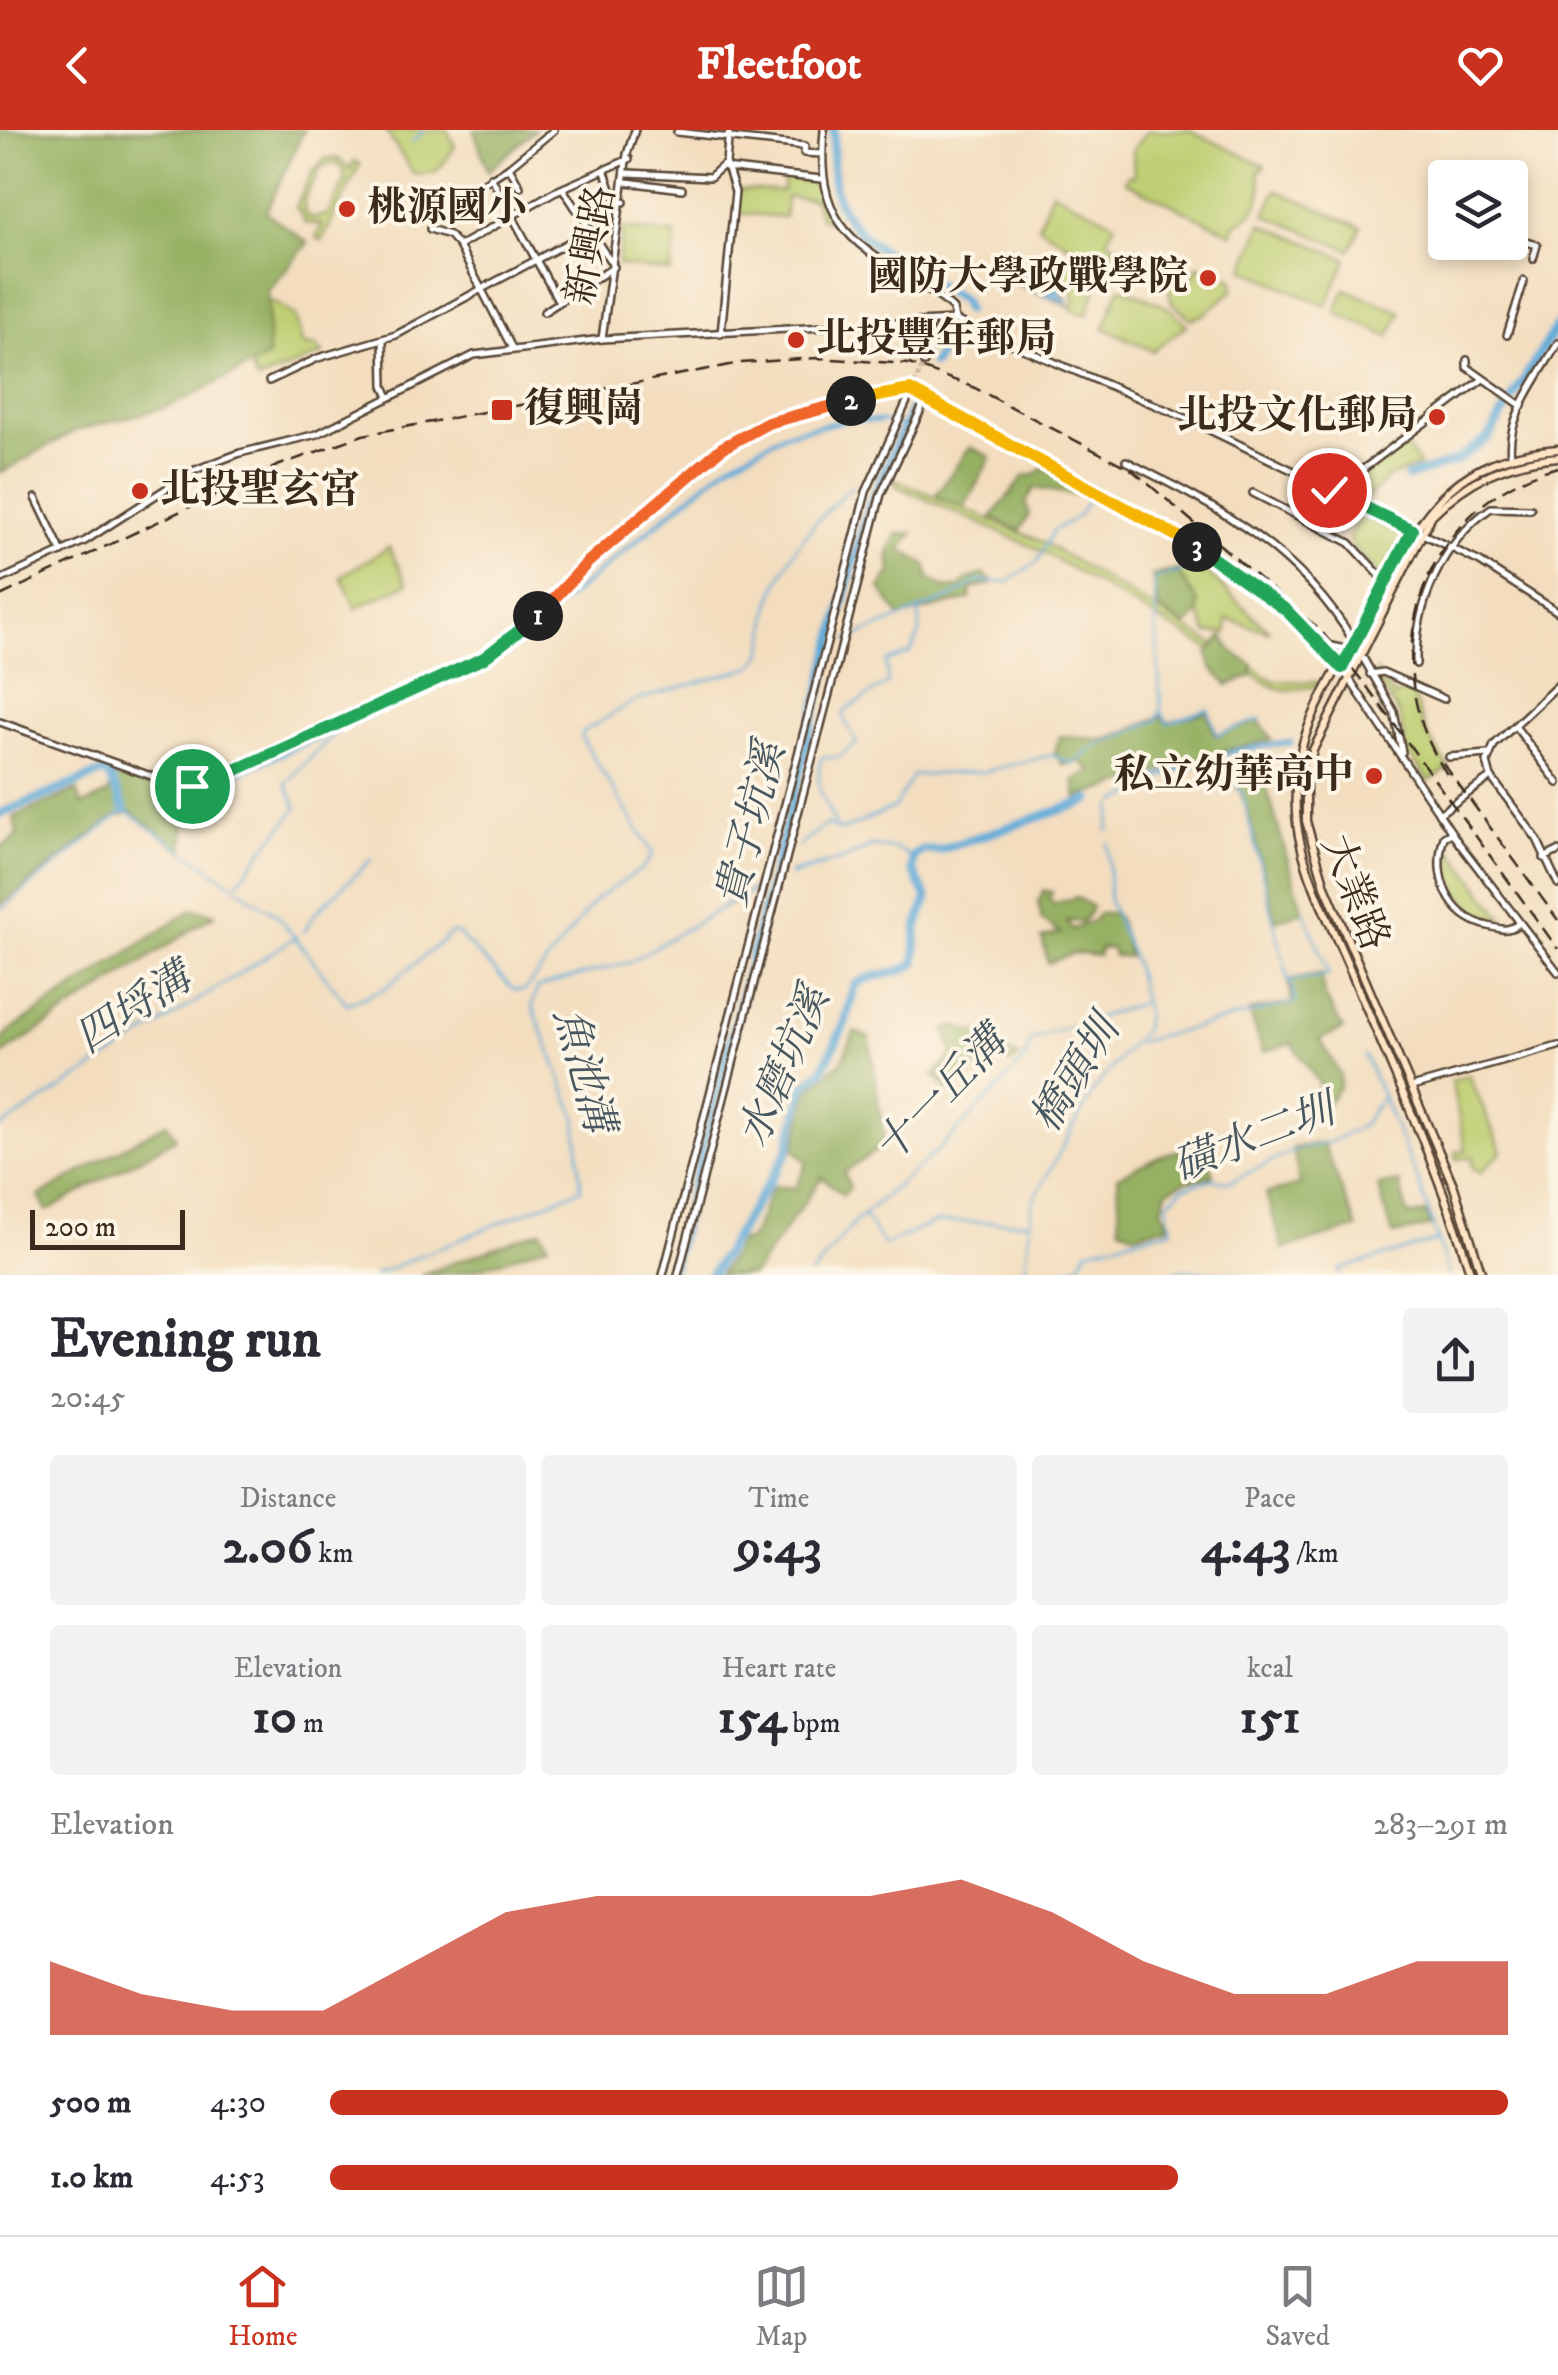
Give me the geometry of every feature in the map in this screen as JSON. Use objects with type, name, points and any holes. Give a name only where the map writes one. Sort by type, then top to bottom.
[{"type":"main road","name":"大業路","points":[[1471,1275],[1444,1190],[1301,848],[1296,816],[1304,742],[1386,582],[1434,501],[1457,482],[1511,456],[1558,449]]},
{"type":"main road","name":"大業路","points":[[1482,1275],[1454,1186],[1325,886],[1306,822],[1306,781],[1313,750],[1416,532],[1458,490],[1493,470],[1558,457]]},
{"type":"street","points":[[431,217],[509,167],[554,130]]},
{"type":"street","points":[[628,173],[635,130]]},
{"type":"street","points":[[824,130],[821,179],[830,207],[848,234],[943,300],[953,309],[955,320]]},
{"type":"street","points":[[676,132],[729,133],[805,146],[804,153],[822,154]]},
{"type":"street","points":[[721,334],[735,192],[725,167],[729,133]]},
{"type":"street","points":[[459,246],[510,216],[629,159]]},
{"type":"street","points":[[509,167],[520,187]]},
{"type":"street","name":"新興路","points":[[602,339],[628,173],[704,180],[725,167],[821,179]]},
{"type":"street","points":[[604,168],[613,195],[624,202]]},
{"type":"street","points":[[492,178],[559,302]]},
{"type":"street","points":[[627,182],[682,189]]},
{"type":"street","points":[[544,312],[614,267],[563,189]]},
{"type":"street","points":[[430,229],[449,235],[459,246],[486,290],[512,348]]},
{"type":"street","points":[[269,382],[318,358],[383,339],[486,290],[588,232]]},
{"type":"street","points":[[1528,242],[1537,245],[1533,259]]},
{"type":"street","points":[[1507,334],[1524,281]]},
{"type":"street","points":[[0,580],[62,552],[195,470],[240,453],[316,434],[474,355],[602,339],[955,320],[1184,417],[1451,548],[1558,612]]},
{"type":"street","points":[[924,363],[940,321]]},
{"type":"street","points":[[383,339],[384,386],[389,397]]},
{"type":"street","points":[[1511,456],[1510,436],[1521,405],[1558,344]]},
{"type":"street","points":[[1466,360],[1468,367],[1521,405]]},
{"type":"street","points":[[1334,492],[1483,379]]},
{"type":"street","points":[[663,1275],[866,492],[909,393]]},
{"type":"street","points":[[0,722],[179,786],[204,784],[484,658],[532,621],[588,562],[744,434],[768,423],[909,393],[925,397],[1188,541],[1286,610],[1342,668],[1451,832],[1558,972]]},
{"type":"street","points":[[678,1275],[881,494],[925,397]]},
{"type":"street","points":[[890,439],[904,445]]},
{"type":"street","points":[[1126,461],[1245,524],[1280,550],[1354,642],[1394,712],[1406,764]]},
{"type":"street","points":[[1253,493],[1350,543],[1386,582]]},
{"type":"street","points":[[36,498],[62,552]]},
{"type":"street","points":[[1416,664],[1421,611],[1451,548],[1468,526],[1491,508],[1531,508]]},
{"type":"street","points":[[1319,644],[1345,649]]},
{"type":"street","points":[[1370,674],[1382,672],[1444,699]]},
{"type":"street","points":[[1448,757],[1488,754],[1558,685]]},
{"type":"street","points":[[1514,725],[1558,783]]},
{"type":"street","points":[[1488,754],[1491,777],[1537,839],[1558,884]]},
{"type":"street","points":[[1439,814],[1491,777]]},
{"type":"street","points":[[1451,832],[1444,837],[1439,864],[1448,899],[1478,924],[1500,929],[1518,924]]},
{"type":"street","points":[[1544,858],[1558,851]]},
{"type":"street","points":[[1402,1091],[1558,1046]]},
{"type":"green space","points":[[0,130],[304,130],[266,212],[308,243],[268,291],[268,357],[170,406],[75,431],[0,473]]},
{"type":"green space","points":[[385,130],[447,130],[455,146],[439,169],[414,174]]},
{"type":"green space","points":[[474,130],[535,130],[488,171]]},
{"type":"green space","points":[[1148,130],[1190,130],[1265,166],[1258,173],[1258,204],[1249,216],[1234,225],[1233,234],[1125,182],[1128,175],[1134,176],[1133,149]]},
{"type":"green space","points":[[326,158],[339,159],[350,169],[354,161],[360,164],[322,241],[316,237],[322,225],[306,223],[296,207],[312,172]],"holes":[[[334,163],[342,168],[345,180],[328,214],[312,219],[305,213],[304,200],[321,167]]]},
{"type":"green space","points":[[784,178],[814,182],[829,221],[821,219],[814,199],[786,197],[785,217],[736,213],[738,190],[783,191]]},
{"type":"green space","points":[[1276,190],[1361,227],[1350,250],[1265,215]]},
{"type":"green space","points":[[1052,191],[1115,223],[1107,240],[1116,245],[1103,266],[1038,226]]},
{"type":"green space","points":[[1262,224],[1347,259],[1326,306],[1244,269]]},
{"type":"green space","points":[[623,228],[676,235],[671,272],[618,265]]},
{"type":"green space","points":[[1069,257],[1101,274],[1087,315],[1072,310],[1075,298],[1058,275]]},
{"type":"green space","points":[[1197,266],[1233,279],[1234,290],[1203,315],[1191,319],[1171,302],[1168,283],[1173,276],[1191,281]]},
{"type":"green space","points":[[1125,288],[1169,308],[1187,325],[1153,351],[1104,328],[1119,289]]},
{"type":"green space","points":[[1345,289],[1401,312],[1389,337],[1336,312]]},
{"type":"green space","points":[[274,302],[295,316],[303,345],[317,346],[323,354],[257,381],[245,350],[254,304]]},
{"type":"green space","points":[[1403,443],[1420,466],[1389,477],[1369,496],[1348,487],[1349,482]]},
{"type":"green space","points":[[970,447],[991,457],[964,508],[935,496]]},
{"type":"green space","points":[[1044,468],[1079,490],[1074,495],[1034,488],[1026,503],[1029,514],[1020,531],[991,518],[1024,476]]},
{"type":"green space","points":[[892,478],[1043,542],[1275,681],[1318,682],[1315,687],[1274,687],[1040,550],[898,487]]},
{"type":"green space","points":[[1360,515],[1402,536],[1381,577],[1348,541]]},
{"type":"green space","points":[[913,533],[901,549],[927,566],[929,578],[944,587],[959,588],[966,580],[984,574],[993,583],[971,589],[970,599],[900,617],[880,588],[891,572],[889,554],[897,534]]},
{"type":"green space","points":[[389,547],[407,584],[356,608],[341,576]]},
{"type":"green space","points":[[1199,565],[1270,632],[1227,619],[1227,633],[1207,633],[1176,570]]},
{"type":"green space","points":[[1176,570],[1198,602],[1198,614],[1186,626],[1159,609],[1152,576]]},
{"type":"green space","points":[[1223,636],[1233,653],[1253,665],[1251,676],[1228,685],[1212,668],[1208,653]]},
{"type":"green space","points":[[1377,672],[1395,697],[1409,684],[1426,733],[1449,768],[1429,781],[1406,751],[1399,714],[1375,678]]},
{"type":"green space","points":[[1207,712],[1215,735],[1259,721],[1272,740],[1225,750],[1077,798],[1074,781],[1092,771],[1080,761],[1063,765],[1054,752],[1060,736],[1106,740],[1161,716],[1167,722]]},
{"type":"green space","points":[[1261,768],[1303,912],[1275,920],[1247,809],[1232,771]]},
{"type":"green space","points":[[115,776],[187,794],[183,851],[131,812],[115,817],[0,905],[0,848],[17,836],[14,817],[77,790],[82,805],[108,794]]},
{"type":"green space","points":[[1451,849],[1503,919],[1479,911],[1461,895],[1451,874]]},
{"type":"green space","points":[[1044,890],[1052,892],[1049,898],[1054,904],[1076,897],[1092,907],[1083,922],[1067,921],[1072,930],[1093,921],[1099,913],[1113,913],[1119,920],[1129,957],[1114,956],[1111,948],[1100,949],[1098,956],[1074,953],[1048,963],[1042,938],[1061,933],[1042,920],[1038,902]]},
{"type":"green space","points":[[193,909],[215,914],[0,1056],[0,1043],[11,1030]]},
{"type":"green space","points":[[1322,973],[1324,995],[1343,1029],[1320,1039],[1340,1075],[1340,1086],[1318,1115],[1319,1083],[1292,1043],[1263,1052],[1249,1011],[1292,1003],[1288,980]]},
{"type":"green space","points":[[954,1026],[995,1039],[993,1046],[1019,1057],[1010,1064],[990,1055],[948,1090],[934,1076],[953,1053],[945,1030]]},
{"type":"green space","points":[[854,1032],[869,1037],[884,1138],[876,1151],[844,1172],[850,1188],[843,1195],[822,1177],[753,1275],[719,1275],[741,1240],[748,1241],[753,1233],[774,1186],[796,1188],[807,1162],[794,1149],[809,1090],[842,1061]]},
{"type":"green space","points":[[1469,1075],[1502,1151],[1481,1173],[1472,1167],[1473,1157],[1457,1159],[1456,1152],[1466,1150],[1451,1081]]},
{"type":"green space","points":[[167,1123],[176,1138],[47,1211],[39,1196]]},
{"type":"green space","points":[[1205,1143],[1213,1176],[1186,1181],[1167,1191],[1162,1208],[1170,1225],[1134,1234],[1120,1227],[1118,1176],[1159,1156]]},
{"type":"green space","points":[[1323,1143],[1357,1228],[1283,1249],[1266,1194],[1300,1185],[1293,1148]]},
{"type":"green space","points":[[1399,1182],[1408,1216],[1427,1213],[1431,1226],[1393,1235],[1378,1186]]},
{"type":"green space","points":[[541,1230],[548,1244],[472,1270],[421,1275]]},
{"type":"water","points":[[1033,259],[1055,279],[1070,306],[1010,281],[1011,275],[1034,272]]},
{"type":"waterway","points":[[412,142],[425,130]]},
{"type":"waterway","name":"貴子坑溪","points":[[834,130],[833,179],[844,212],[871,242],[962,300],[966,310]]},
{"type":"waterway","name":"水磨坑溪","points":[[1407,477],[1456,461],[1488,438],[1558,324]]},
{"type":"waterway","name":"貴子坑溪","points":[[933,364],[952,334]]},
{"type":"waterway","name":"貴子坑溪","points":[[670,1275],[867,510],[917,398]]},
{"type":"waterway","points":[[192,794],[494,659],[729,464],[786,433],[848,420],[880,421]]},
{"type":"waterway","points":[[880,421],[904,426]]},
{"type":"waterway","points":[[0,910],[125,810],[278,916],[347,1004],[384,989],[452,933],[457,933],[514,990],[525,990],[596,899],[643,868],[653,854],[581,737],[583,732],[634,701],[751,667],[765,644],[771,601],[785,567],[814,524],[852,487]]},
{"type":"waterway","points":[[847,640],[954,596],[978,581],[1008,582],[1038,561],[1053,531],[1078,516],[1089,498]]},
{"type":"waterway","points":[[798,847],[826,824],[841,831],[895,807],[913,775],[983,772],[1051,755],[1073,764],[1095,747],[1157,720],[1161,711],[1154,579],[1211,563]]},
{"type":"waterway","points":[[836,825],[820,786],[821,758],[838,757],[857,743],[843,717],[846,710],[888,683],[886,662],[910,653],[920,633],[919,612]]},
{"type":"waterway","points":[[1162,713],[1168,723],[1208,709],[1217,735],[1261,719]]},
{"type":"waterway","points":[[237,883],[297,808],[286,783],[341,727]]},
{"type":"waterway","name":"水磨坑溪","points":[[1290,746],[1291,742]]},
{"type":"waterway","name":"水磨坑溪","points":[[1132,786],[1235,751],[1291,742]]},
{"type":"waterway","name":"貴子坑溪","points":[[0,814],[101,773],[108,773],[125,810]]},
{"type":"waterway","points":[[1236,787],[1242,793],[1289,982]]},
{"type":"waterway","name":"橋頭圳","points":[[1116,802],[1143,790]]},
{"type":"waterway","name":"水磨坑溪","points":[[711,1275],[787,1153],[804,1086],[822,1071],[845,1023],[855,985],[915,963],[917,928],[927,898],[912,869],[913,857],[923,850],[939,850],[1090,800]]},
{"type":"waterway","name":"橋頭圳","points":[[1108,831],[1113,805]]},
{"type":"waterway","name":"橋頭圳","points":[[1025,1275],[1032,1203],[1095,1088],[1144,1029],[1146,1013],[1134,961],[1109,901],[1108,843]]},
{"type":"waterway","name":"魚池溝","points":[[790,873],[842,860],[872,846],[896,849],[913,857]]},
{"type":"waterway","points":[[304,932],[314,914],[372,859]]},
{"type":"waterway","name":"魚池溝","points":[[790,876],[821,866]]},
{"type":"waterway","name":"魚池溝","points":[[374,1275],[581,1189],[576,1117],[532,1005],[538,987],[630,962],[758,886]]},
{"type":"waterway","name":"魚池溝","points":[[686,929],[759,887]]},
{"type":"waterway","points":[[1138,1042],[1296,1002],[1290,981],[1329,975],[1304,910]]},
{"type":"waterway","name":"四埒溝","points":[[0,1128],[296,937]]},
{"type":"waterway","name":"十一丘溝","points":[[811,1275],[855,1222],[938,1150],[1003,1084],[1025,1058],[1031,1040],[1141,1003]]},
{"type":"waterway","points":[[1365,1056],[1419,1183],[1449,1275]]},
{"type":"waterway","name":"磺水二圳","points":[[1055,1275],[1080,1264],[1087,1250],[1172,1229],[1167,1203],[1184,1187],[1213,1179],[1229,1182],[1293,1151],[1331,1142],[1362,1126],[1382,1097]]},
{"type":"waterway","points":[[863,1215],[884,1245],[936,1222],[1029,1222]]},
{"type":"waterway","points":[[1340,1275],[1340,1269],[1436,1241]]},
{"type":"waterway","points":[[1169,1275],[1180,1270],[1240,1275]]},
{"type":"tunnel","points":[[911,392],[924,363]]},
{"type":"railway","points":[[0,596],[277,466],[363,435],[740,363],[818,358],[909,364],[971,386],[1132,470],[1321,631],[1365,684],[1558,949]]},
{"type":"railway","points":[[1447,774],[1424,730],[1413,683],[1412,636],[1423,591],[1443,550],[1472,514],[1511,486],[1558,467]]},
{"type":"railway","points":[[1443,763],[1558,920]]},
{"type":"place","name":"桃源國小","points":[[347,209]]},
{"type":"place","name":"國防大學政戰學院","points":[[1208,278]]},
{"type":"place","name":"北投豐年郵局","points":[[796,340]]},
{"type":"place","name":"復興崗","points":[[502,410]]},
{"type":"place","name":"北投文化郵局","points":[[1437,417]]},
{"type":"place","name":"北投聖玄宮","points":[[140,491]]},
{"type":"place","name":"私立幼華高中","points":[[1374,776]]},
{"type":"route","points":[[192,786],[484,658],[532,621],[588,562],[722,448],[768,423],[910,390],[1188,541],[1286,610],[1342,668],[1412,530],[1329,490]]}]
